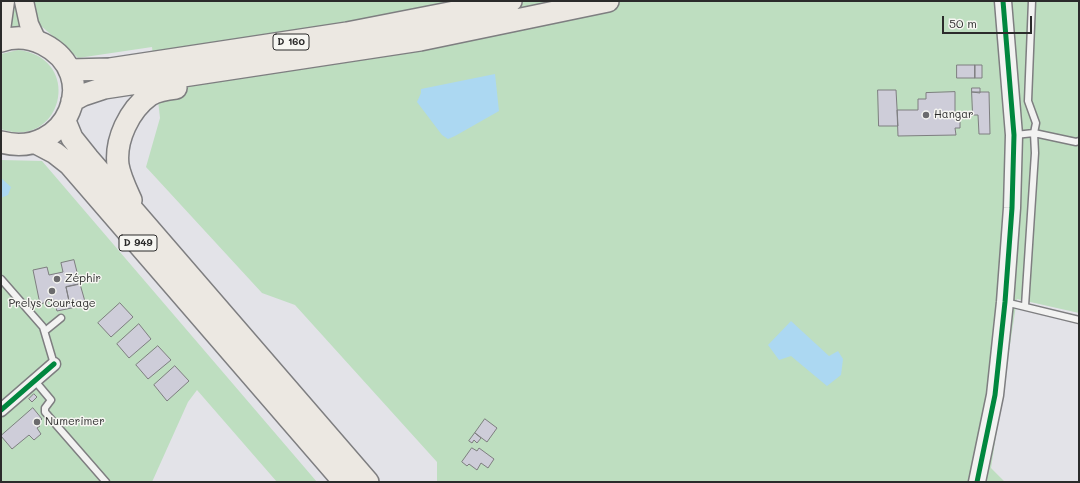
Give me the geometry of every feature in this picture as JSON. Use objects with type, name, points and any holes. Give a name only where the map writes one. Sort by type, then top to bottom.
[{"type":"highway","name":"D 160","points":[[69,70],[110,68],[347,33],[511,1]]},
{"type":"highway","name":"D 160","points":[[72,101],[83,95],[104,88],[427,39],[608,1]]},
{"type":"highway","points":[[1,41],[17,38],[37,41],[50,48],[61,58],[69,70],[73,91],[72,101],[65,121],[47,138],[36,143],[18,145],[1,142]]},
{"type":"highway","points":[[137,215],[121,175],[118,155],[122,134],[134,111],[142,102],[158,91],[254,66]]},
{"type":"highway","name":"D 949","points":[[65,121],[68,131],[76,145],[368,482]]},
{"type":"highway","name":"D 949","points":[[36,143],[55,153],[69,164],[344,482]]},
{"type":"main road","points":[[1,30],[6,1]]},
{"type":"main road","points":[[24,1],[29,24],[37,41]]},
{"type":"street","points":[[977,482],[994,395],[1005,302],[1012,208],[1014,135],[1002,1]]},
{"type":"street","points":[[1,410],[54,364]]},
{"type":"lane","points":[[1026,306],[1035,153],[1034,133],[1036,123],[1028,101],[1032,1]]},
{"type":"lane","points":[[1014,135],[1034,133],[1076,142],[1079,141]]},
{"type":"lane","points":[[1,279],[45,331],[54,364]]},
{"type":"lane","points":[[1005,302],[1079,320]]},
{"type":"lane","points":[[45,331],[60,318]]},
{"type":"lane","points":[[35,381],[51,400],[45,408],[45,412],[106,482]]},
{"type":"green space","points":[[1,1],[1079,1],[1079,313],[1017,299],[991,468],[1005,482],[437,482],[437,462],[295,305],[262,293],[146,167],[160,118],[152,47],[78,58],[40,25],[1,36]]},
{"type":"green space","points":[[18,50],[39,57],[52,69],[58,84],[58,101],[51,116],[39,127],[22,132],[1,129],[1,54]]},
{"type":"green space","points":[[1,160],[42,161],[317,482],[277,482],[197,390],[188,402],[152,482],[1,482]]},
{"type":"water","points":[[495,74],[499,111],[448,139],[442,135],[417,102],[421,89]]},
{"type":"water","points":[[1,178],[11,187],[8,195],[1,198]]},
{"type":"water","points":[[791,321],[829,356],[838,351],[843,359],[841,375],[827,386],[791,356],[779,360],[768,345]]},
{"type":"building","name":"Hangar","points":[[957,65],[975,65],[975,78],[957,78]]},
{"type":"building","points":[[975,65],[982,65],[982,78],[975,78]]},
{"type":"building","points":[[972,88],[980,88],[980,93],[972,92]]},
{"type":"building","points":[[878,90],[896,90],[898,126],[879,126]]},
{"type":"building","name":"Hangar","points":[[955,92],[955,120],[959,120],[960,122],[960,128],[955,128],[956,135],[898,136],[897,110],[918,110],[918,99],[926,99],[926,93]]},
{"type":"building","points":[[972,92],[989,92],[990,134],[979,134],[978,115],[973,115]]},
{"type":"building","name":"Zéphir","points":[[74,260],[80,284],[66,287],[69,301],[55,304],[54,300],[40,304],[33,270],[47,267],[49,275],[63,272],[61,263]]},
{"type":"building","points":[[80,284],[86,305],[57,311],[55,304],[69,301],[66,287]]},
{"type":"building","points":[[120,303],[133,317],[111,337],[98,323]]},
{"type":"building","points":[[139,324],[151,339],[129,358],[117,344]]},
{"type":"building","points":[[158,346],[171,360],[148,379],[136,365]]},
{"type":"building","points":[[175,366],[189,381],[167,401],[154,385]]},
{"type":"building","points":[[34,394],[37,397],[32,402],[29,399]]},
{"type":"building","points":[[33,408],[42,419],[37,423],[40,426],[37,428],[41,434],[34,440],[29,435],[12,449],[1,436]]},
{"type":"building","points":[[485,419],[497,428],[487,442],[475,433]]},
{"type":"building","points":[[475,433],[481,438],[477,443],[474,440],[472,443],[469,441]]},
{"type":"building","points":[[472,448],[477,451],[479,448],[494,459],[488,468],[481,463],[477,470],[469,464],[467,466],[462,462]]},
{"type":"cycle path","points":[[977,482],[995,395],[1005,302],[1012,208],[1014,135],[1003,1]]},
{"type":"cycle path","points":[[1,410],[54,364]]},
{"type":"place","name":"Hangar","points":[[926,115]]},
{"type":"place","name":"Zéphir","points":[[57,279]]},
{"type":"place","name":"Prelys Courtage","points":[[52,291]]},
{"type":"place","name":"Numerimer","points":[[37,422]]}]
